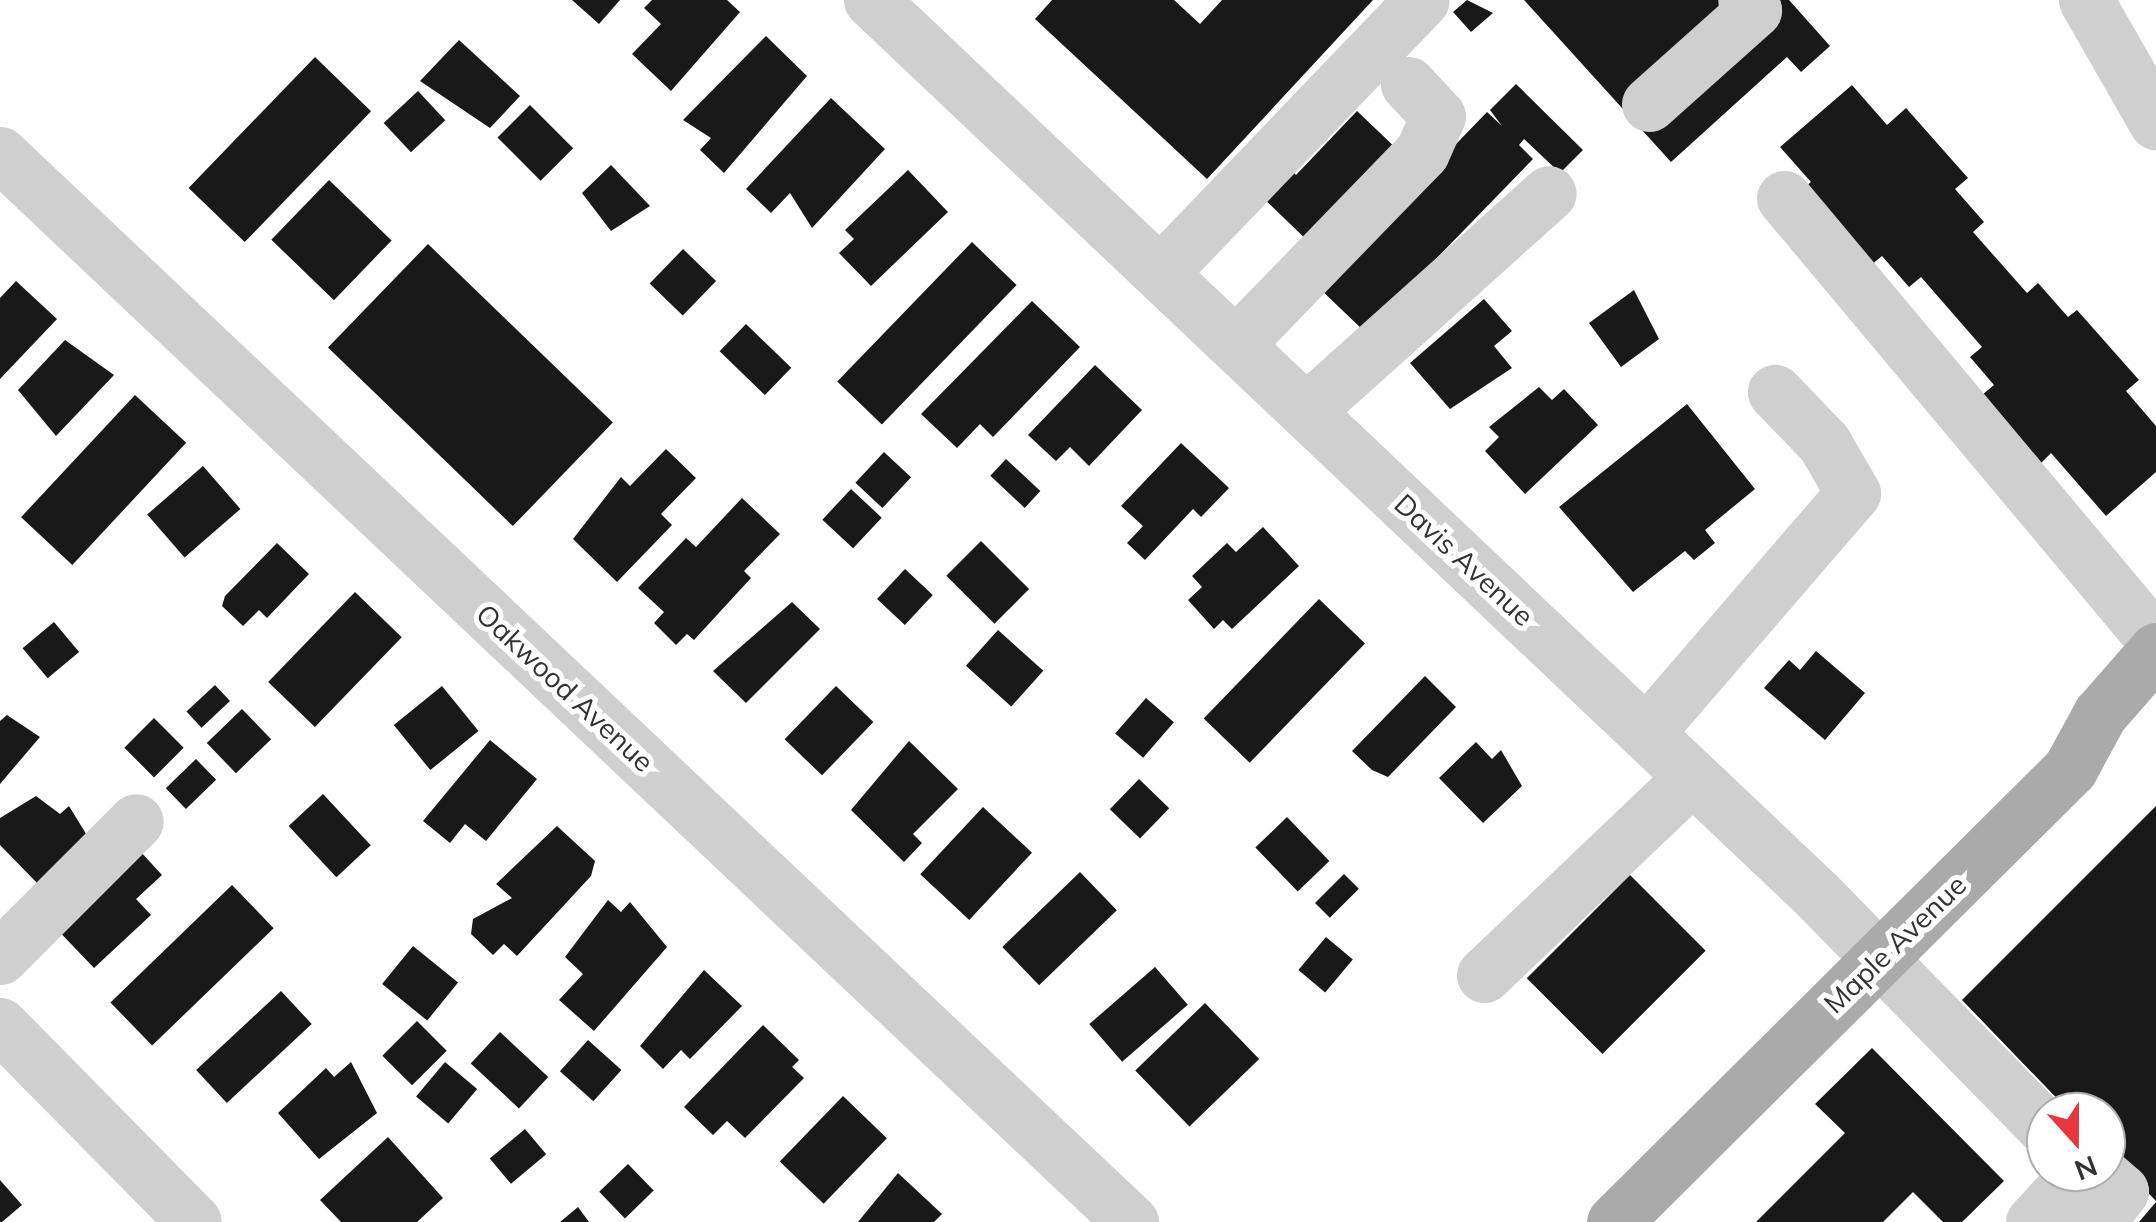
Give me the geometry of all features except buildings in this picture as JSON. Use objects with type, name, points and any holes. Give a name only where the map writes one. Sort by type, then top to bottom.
[{"type":"main road","name":"Maple Avenue","points":[[1614,1222],[2070,769],[2100,714],[2156,646]]},
{"type":"street","name":"Davis Avenue","points":[[871,0],[1692,776],[2026,1110]]},
{"type":"street","points":[[1160,273],[1422,0]]},
{"type":"street","points":[[1649,104],[1754,10],[1745,0]]},
{"type":"street","points":[[2086,0],[2156,122]]},
{"type":"street","points":[[1236,344],[1422,152],[1438,116],[1408,84]]},
{"type":"street","name":"Oakwood Avenue","points":[[0,154],[1131,1222]]},
{"type":"street","points":[[1306,411],[1549,192]]},
{"type":"street","points":[[1784,198],[2156,646]]},
{"type":"street","points":[[1646,733],[1853,493],[1824,443],[1775,392]]},
{"type":"street","points":[[1484,976],[1692,776]]},
{"type":"street","points":[[0,958],[136,821]]},
{"type":"street","points":[[0,1025],[194,1222]]},
{"type":"street","points":[[2033,1222],[2093,1192]]}]
